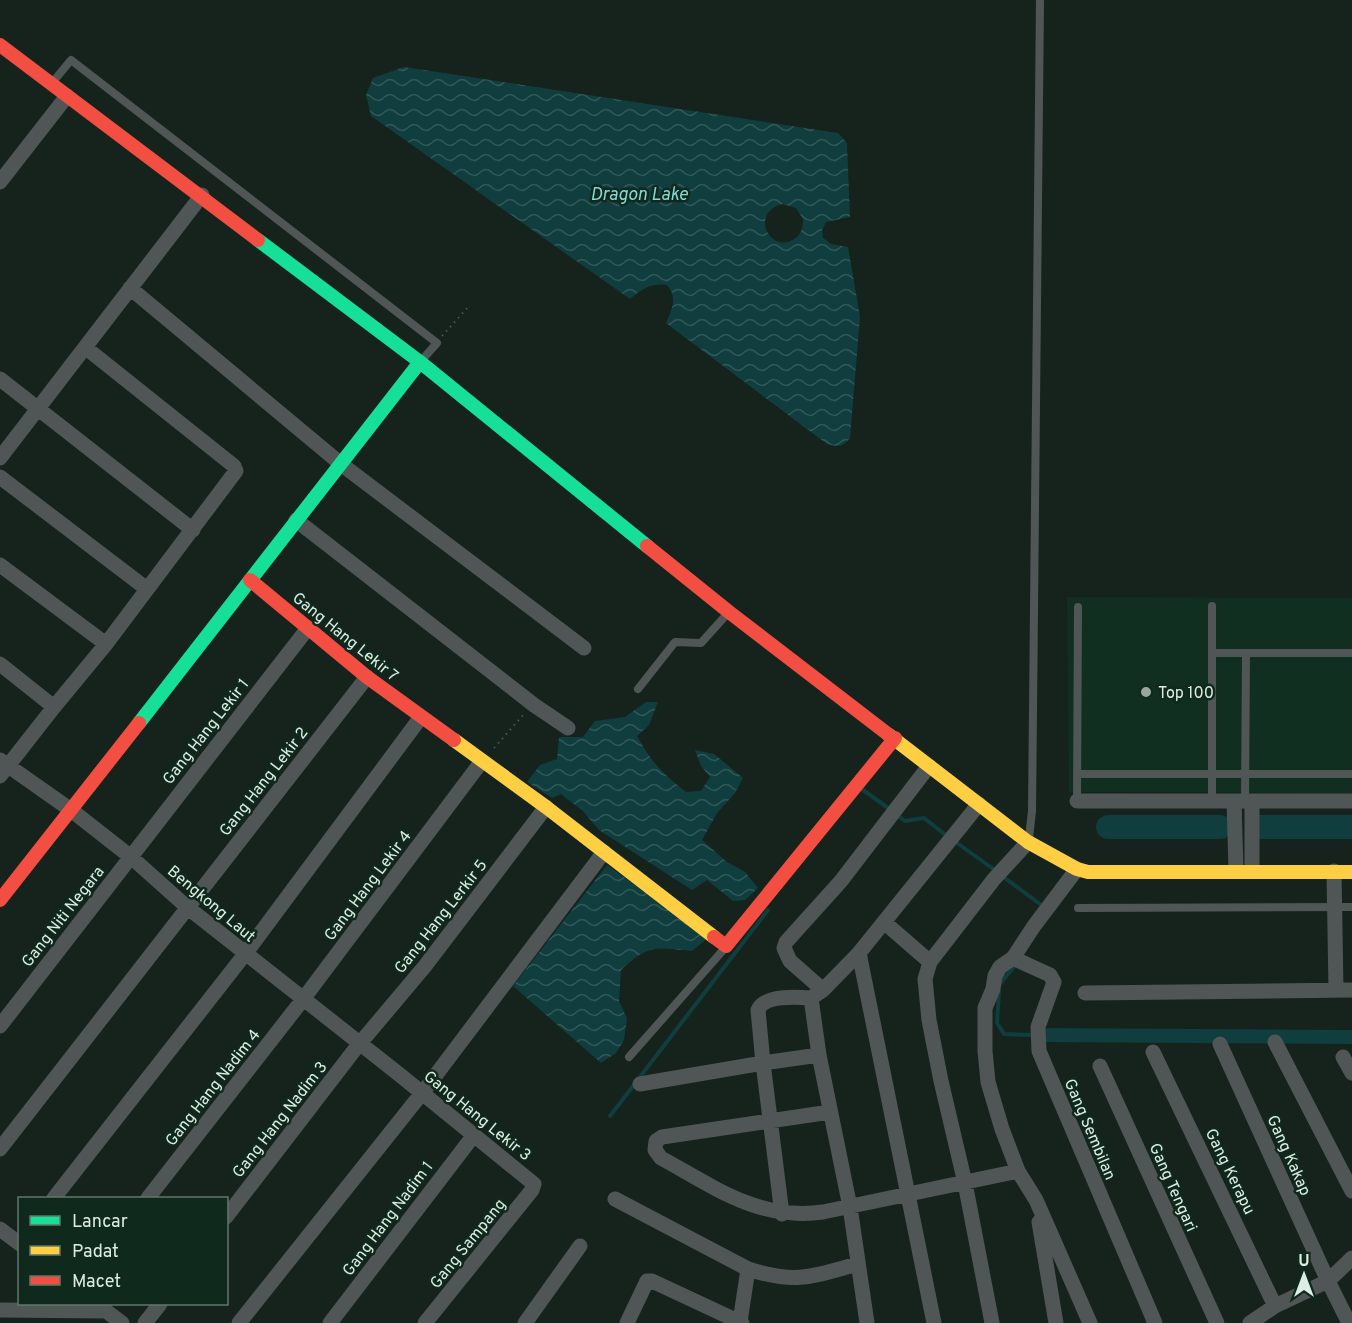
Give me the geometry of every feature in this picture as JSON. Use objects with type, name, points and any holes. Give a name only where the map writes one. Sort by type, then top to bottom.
[{"type":"main road","points":[[3,52],[51,84],[202,195],[420,362],[729,612],[1028,842],[1077,869],[1095,873],[1236,870],[1352,872]]},
{"type":"main road","points":[[0,900],[420,362]]},
{"type":"main road","name":"Gang Hang Lekir 7","points":[[250,580],[367,677],[546,807],[726,946]]},
{"type":"main road","points":[[726,946],[895,738]]},
{"type":"street","points":[[0,182],[67,96]]},
{"type":"street","points":[[0,458],[202,195]]},
{"type":"street","points":[[130,288],[341,464],[584,648]]},
{"type":"street","points":[[2,767],[106,644],[235,474],[236,469],[86,348]]},
{"type":"street","points":[[0,379],[193,530]]},
{"type":"street","points":[[0,477],[147,589]]},
{"type":"street","points":[[296,520],[534,705],[568,728]]},
{"type":"street","points":[[0,565],[106,644]]},
{"type":"street","name":"Gang Hang Lekir 1","points":[[131,857],[308,628]]},
{"type":"street","points":[[0,664],[54,707]]},
{"type":"street","name":"Gang Hang Lekir 2","points":[[0,1149],[367,677]]},
{"type":"street","points":[[55,1197],[245,954],[421,717]]},
{"type":"street","name":"Gang Hang Lekir 4","points":[[303,998],[482,761]]},
{"type":"street","points":[[864,1322],[850,1207],[819,1055],[817,994],[790,961],[784,948],[786,942],[841,881],[929,766]]},
{"type":"street","name":"Bengkong Laut","points":[[2,767],[71,810],[131,857],[245,954],[400,1075]]},
{"type":"street","points":[[1077,801],[1352,801]]},
{"type":"street","points":[[1236,870],[1244,801]]},
{"type":"street","points":[[1244,801],[1252,871]]},
{"type":"street","points":[[782,1214],[772,1122],[762,1063],[759,1005],[794,996],[817,994],[859,953],[979,804]]},
{"type":"street","name":"Gang Hang Lerkir 5","points":[[360,1044],[425,966],[546,807]]},
{"type":"street","points":[[992,1323],[929,1020],[925,979],[930,962],[994,879],[1028,842]]},
{"type":"street","points":[[239,1323],[422,1093],[604,852]]},
{"type":"street","name":"Gang Niti Negara","points":[[0,1026],[131,857]]},
{"type":"street","points":[[1077,869],[1047,909],[1018,960],[1000,967],[985,1008],[985,1051],[994,1105],[1018,1171],[1036,1200],[1090,1323]]},
{"type":"street","points":[[1334,872],[1336,990]]},
{"type":"street","points":[[884,922],[930,962]]},
{"type":"street","points":[[859,953],[933,1323]]},
{"type":"street","name":"Gang Sembilan","points":[[1018,960],[1050,975],[1054,982],[1038,1028],[1040,1051],[1155,1323]]},
{"type":"street","points":[[1085,993],[1352,990]]},
{"type":"street","name":"Gang Hang Nadim 4","points":[[149,1197],[303,998]]},
{"type":"street","points":[[1275,1042],[1352,1191]]},
{"type":"street","name":"Gang Hang Nadim 3","points":[[228,1214],[360,1044]]},
{"type":"street","name":"Gang Kakap","points":[[1220,1044],[1349,1323]]},
{"type":"street","name":"Gang Kerapu","points":[[1153,1052],[1263,1317]]},
{"type":"street","points":[[640,1084],[819,1055]]},
{"type":"street","points":[[1343,1057],[1352,1073]]},
{"type":"street","name":"Gang Tengari","points":[[1100,1066],[1216,1323]]},
{"type":"street","name":"Gang Hang Lekir 3","points":[[400,1075],[534,1184]]},
{"type":"street","points":[[831,1112],[662,1137],[656,1142],[655,1150],[661,1158],[732,1197],[754,1207],[782,1214],[804,1215],[850,1207],[1018,1171]]},
{"type":"street","name":"Gang Hang Nadim 1","points":[[330,1323],[474,1135]]},
{"type":"street","name":"Gang Sampang","points":[[425,1323],[532,1191],[534,1184]]},
{"type":"street","points":[[615,1199],[748,1269],[788,1279],[811,1277],[857,1264]]},
{"type":"street","points":[[1036,1200],[1056,1323]]},
{"type":"street","points":[[525,1323],[580,1246]]},
{"type":"street","points":[[1263,1317],[1328,1281],[1352,1258]]},
{"type":"street","points":[[627,1323],[647,1281],[741,1322],[748,1269]]},
{"type":"street","points":[[145,1323],[159,1305]]},
{"type":"street","points":[[0,1310],[101,1307],[122,1323]]},
{"type":"lane","points":[[1028,842],[1032,811],[1040,0]]},
{"type":"lane","points":[[51,84],[71,60],[437,343],[420,362]]},
{"type":"lane","points":[[1212,606],[1212,801]]},
{"type":"lane","points":[[1077,801],[1078,607]]},
{"type":"lane","points":[[638,689],[675,642],[701,644],[729,612]]},
{"type":"lane","points":[[1212,653],[1352,653]]},
{"type":"lane","points":[[1244,801],[1246,653]]},
{"type":"lane","points":[[1077,774],[1352,774]]},
{"type":"lane","points":[[1078,908],[1352,907]]},
{"type":"lane","points":[[629,1057],[726,946]]},
{"type":"path","points":[[437,343],[468,306]]},
{"type":"path","points":[[482,761],[534,705]]},
{"type":"shaded area","points":[[1067,597],[1352,598],[1352,793],[1069,792]]},
{"type":"water","name":"Dragon Lake","points":[[404,67],[838,133],[847,143],[850,217],[826,222],[822,230],[823,238],[831,244],[848,247],[860,317],[850,438],[840,446],[827,444],[666,323],[673,299],[667,285],[647,288],[630,299],[371,116],[366,95],[373,78]],"holes":[[[783,204],[796,208],[803,219],[800,234],[793,240],[776,241],[766,230],[767,214],[773,208]]]},
{"type":"water","points":[[646,702],[658,702],[649,725],[637,736],[658,767],[686,792],[701,791],[710,777],[701,766],[695,750],[714,754],[743,778],[735,793],[717,813],[702,840],[727,862],[745,872],[758,888],[745,900],[733,901],[707,880],[692,890],[599,830],[584,812],[561,794],[552,798],[527,782],[540,765],[557,759],[559,737],[583,737],[595,721],[625,717]]},
{"type":"water","points":[[607,865],[709,937],[692,951],[654,949],[647,951],[621,970],[619,1001],[627,1018],[624,1040],[616,1053],[601,1063],[513,986]]},
{"type":"waterway","points":[[863,790],[891,810]]},
{"type":"waterway","points":[[897,815],[905,821],[924,818],[947,836]]},
{"type":"waterway","points":[[1108,827],[1220,827]]},
{"type":"waterway","points":[[1260,827],[1352,827]]},
{"type":"waterway","points":[[953,840],[996,871]]},
{"type":"waterway","points":[[1002,876],[1044,907]]},
{"type":"waterway","points":[[610,1116],[768,910]]},
{"type":"waterway","points":[[999,985],[1017,963]]},
{"type":"waterway","points":[[999,992],[997,1023],[1004,1034],[1034,1035]]},
{"type":"waterway","points":[[1041,1035],[1352,1037]]},
{"type":"traffic: fast","points":[[258,240],[420,362],[647,546]]},
{"type":"traffic: fast","points":[[139,723],[420,362]]},
{"type":"traffic: slow","points":[[889,735],[1028,842],[1077,869],[1088,872],[1352,872]]},
{"type":"traffic: slow","points":[[454,740],[546,807],[714,937]]},
{"type":"traffic: jam","points":[[0,45],[258,240]]},
{"type":"traffic: jam","points":[[647,546],[889,735]]},
{"type":"traffic: jam","points":[[250,580],[367,677],[454,740]]},
{"type":"traffic: jam","points":[[0,900],[139,723]]},
{"type":"traffic: jam","points":[[714,937],[726,946],[895,738]]},
{"type":"place","name":"Top 100","points":[[1146,692]]}]
